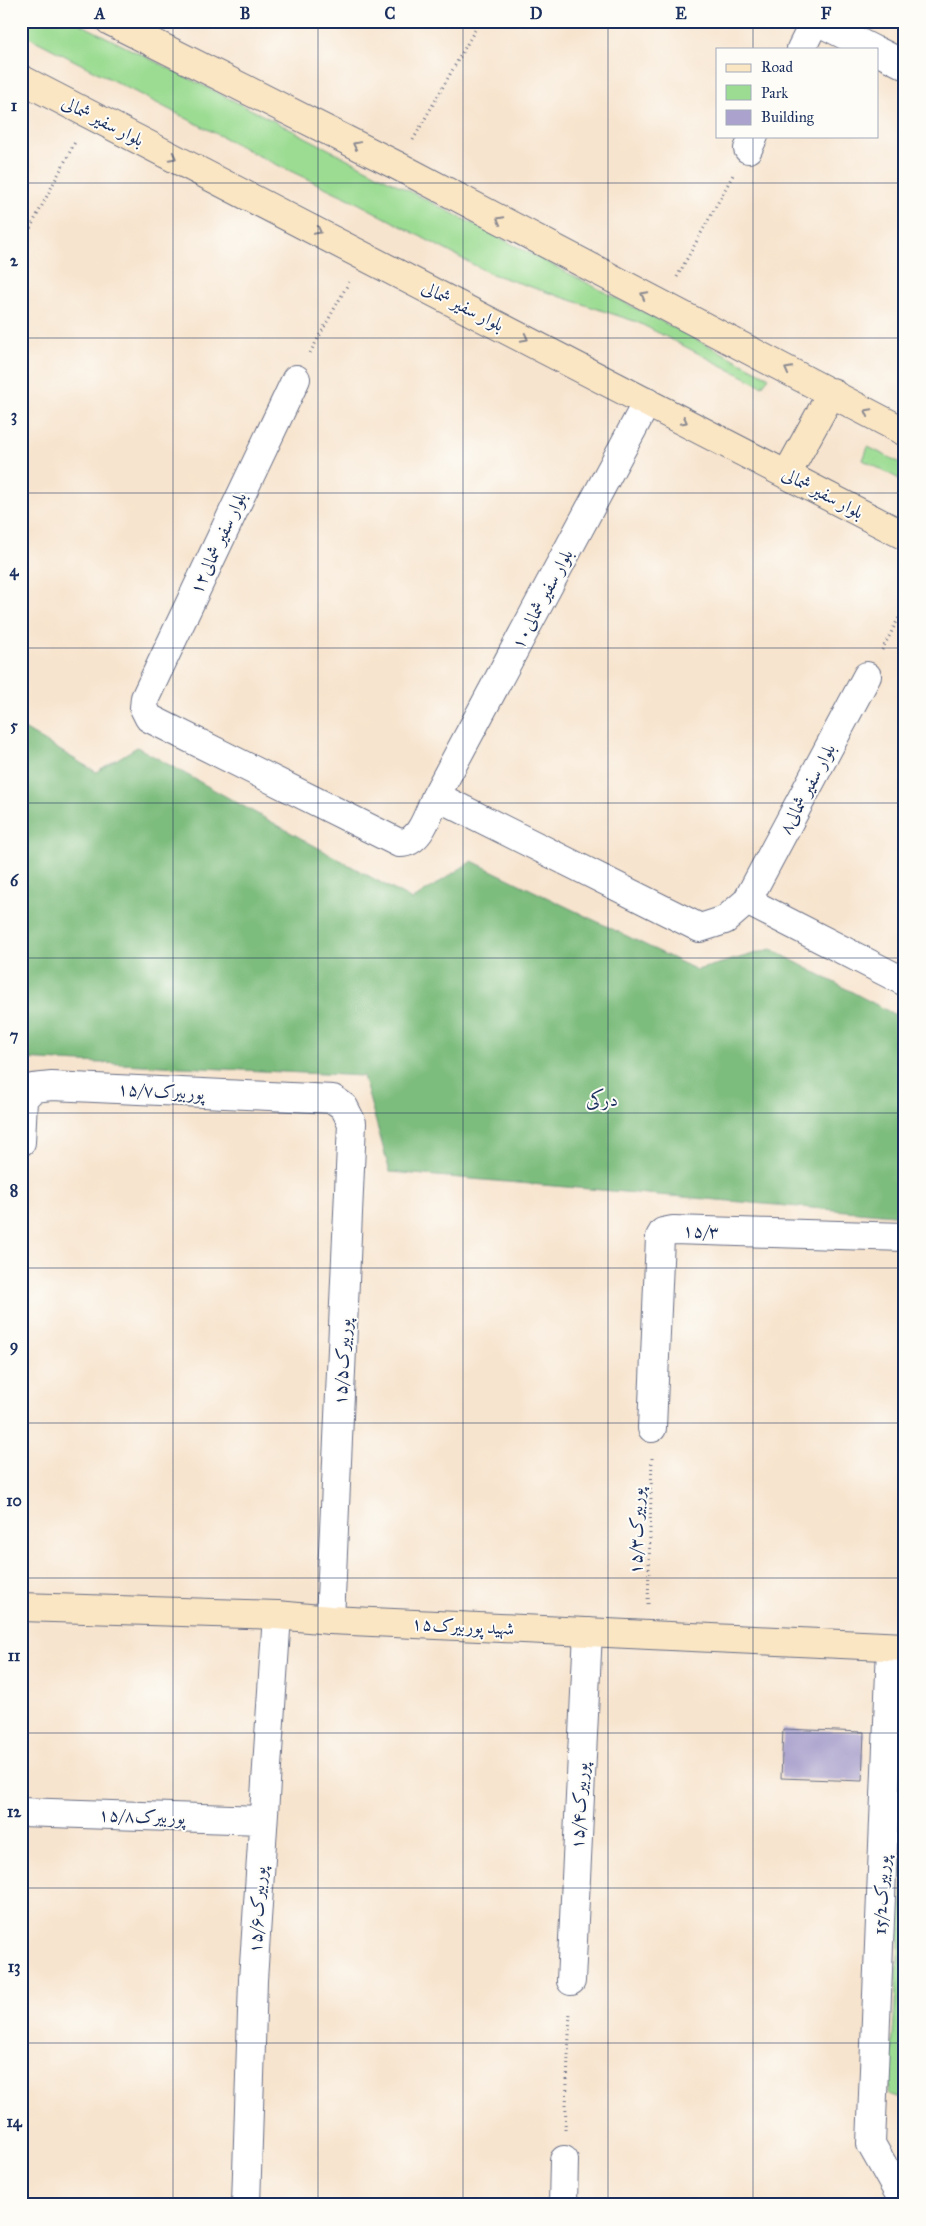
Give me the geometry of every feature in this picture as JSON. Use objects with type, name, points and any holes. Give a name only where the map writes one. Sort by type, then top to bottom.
[{"type":"main road","points":[[115,22],[398,166],[832,392],[905,432]]},
{"type":"main road","name":"بلوار سفیر شمالی","points":[[21,79],[905,536]]},
{"type":"main road","points":[[787,474],[832,392]]},
{"type":"main road","name":"شهید پوربیرک۱۵","points":[[21,1607],[277,1615],[330,1620],[898,1647]]},
{"type":"street","points":[[802,48],[816,21],[870,48]]},
{"type":"street","points":[[878,52],[905,65]]},
{"type":"street","name":"بلوار سفیر شمالی۱۲","points":[[144,708],[145,698],[296,379]]},
{"type":"street","name":"بلوار سفیر شمالی۱۰","points":[[144,708],[149,718],[399,843],[408,843],[416,838],[436,796],[647,402]]},
{"type":"street","name":"بلوار سفیر شمالی۸","points":[[747,902],[868,676]]},
{"type":"street","points":[[436,796],[700,928],[725,920],[747,902],[905,982]]},
{"type":"street","name":"پوربیرک۱۵/۷","points":[[21,1142],[23,1099],[34,1088],[43,1087],[333,1098],[344,1107]]},
{"type":"street","name":"پوربیرک۱۵/۵","points":[[330,1620],[352,1123],[344,1107]]},
{"type":"street","name":"۱۵/۳","points":[[652,1428],[660,1237],[663,1232],[673,1230],[905,1237]]},
{"type":"street","name":"پوربیرک۱۵/۶","points":[[246,2205],[253,1980],[262,1820],[277,1615]]},
{"type":"street","name":"پوربیرک۱۵/۴","points":[[571,1981],[588,1632]]},
{"type":"street","name":"پوربیرک15/2","points":[[898,1647],[871,2144],[905,2204]]},
{"type":"street","name":"پوربیرک۱۵/۸","points":[[21,1812],[262,1820]]},
{"type":"street","points":[[562,2205],[564,2160]]},
{"type":"path","points":[[398,166],[480,21]]},
{"type":"path","points":[[21,246],[90,114]]},
{"type":"path","points":[[662,304],[751,142]]},
{"type":"path","points":[[296,379],[364,255]]},
{"type":"path","points":[[868,676],[905,606]]},
{"type":"path","name":"پوربیرک۱۵/۳","points":[[648,1635],[652,1428]]},
{"type":"path","points":[[564,2160],[571,1981]]},
{"type":"green space","points":[[21,21],[74,21],[278,123],[769,377],[762,386],[637,322],[489,273],[352,200],[267,160],[21,33]]},
{"type":"green space","points":[[868,447],[905,465],[905,482],[863,460]]},
{"type":"green space","points":[[21,727],[96,772],[137,747],[412,900],[472,861],[697,970],[771,949],[905,1020],[905,1216],[390,1172],[363,1076],[21,1059]]},
{"type":"green space","points":[[905,1854],[905,2099],[889,2094]]},
{"type":"building","points":[[783,1729],[864,1732],[862,1781],[781,1778]]},
{"type":"district","name":"درکی","points":[[602,1099]]}]
